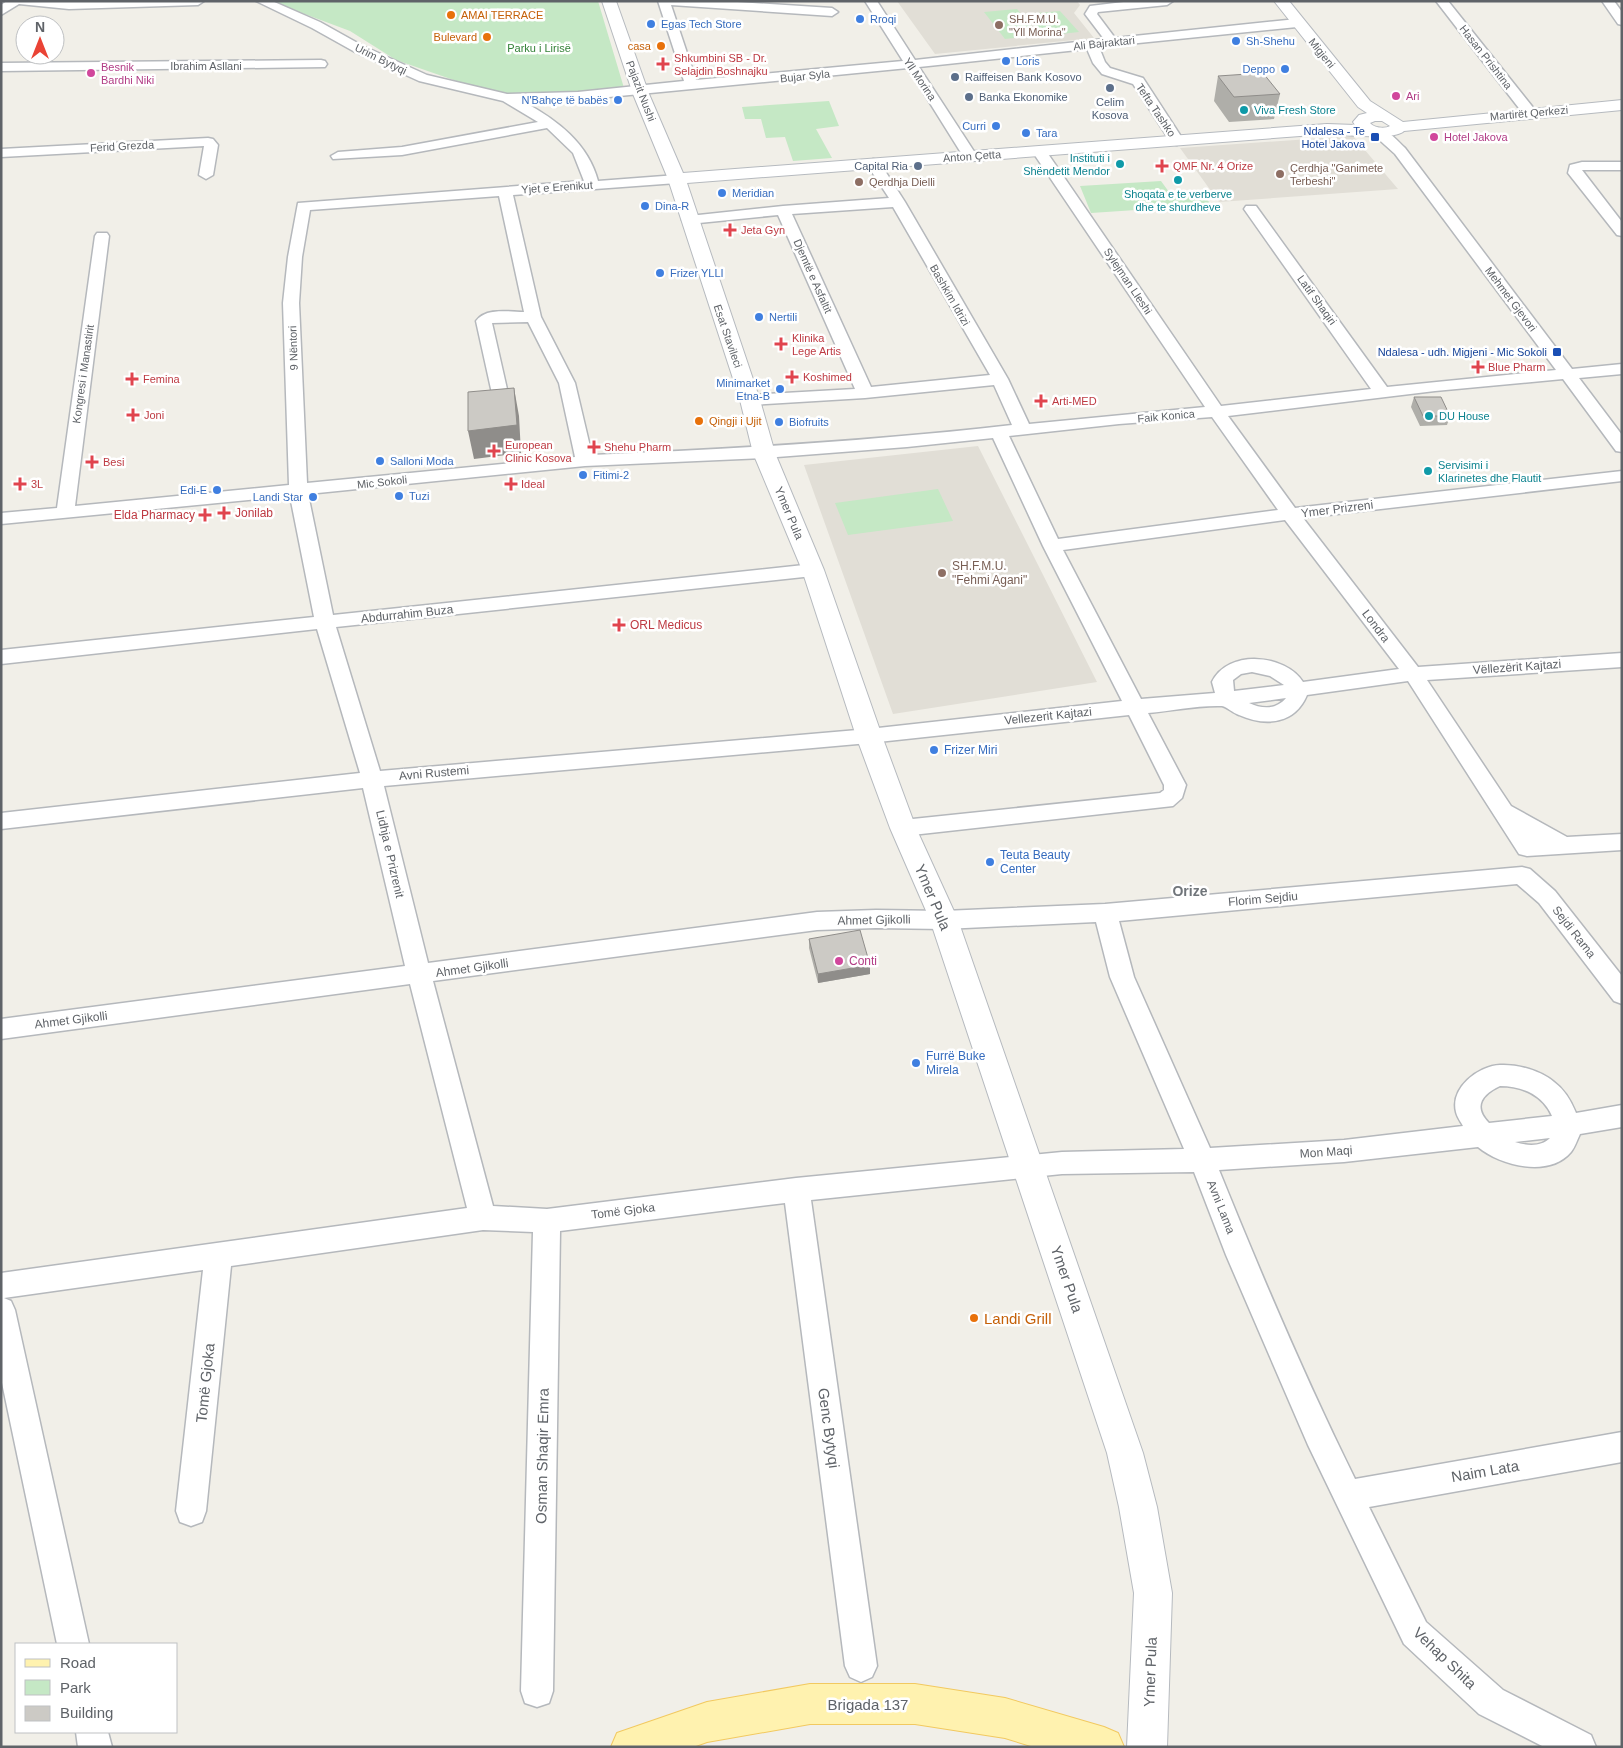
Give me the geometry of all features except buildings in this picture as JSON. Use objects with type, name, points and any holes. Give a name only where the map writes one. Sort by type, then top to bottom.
[{"type":"main road","name":"Brigada 137","points":[[631,1747],[707,1722],[810,1704],[915,1704],[1005,1718],[1104,1747]]},
{"type":"street","points":[[1,11],[15,1]]},
{"type":"street","points":[[22,1],[69,5],[198,1]]},
{"type":"street","name":"Urim Bytyqi","points":[[262,1],[316,25],[359,49],[423,78],[507,98],[541,98],[640,90]]},
{"type":"street","name":"Pajazit Nushi","points":[[609,1],[640,90],[677,179]]},
{"type":"street","points":[[691,84],[664,1],[832,12]]},
{"type":"street","name":"Yll Morina","points":[[871,1],[970,156]]},
{"type":"street","points":[[1112,42],[1091,14],[1094,9],[1167,1]]},
{"type":"street","name":"Migjeni","points":[[1281,1],[1379,122]]},
{"type":"street","name":"Hasan Prishtina","points":[[1442,1],[1530,113]]},
{"type":"street","points":[[1608,1],[1622,21]]},
{"type":"street","name":"Ali Bajraktari","points":[[910,64],[1297,23]]},
{"type":"street","name":"Tefta Tashko","points":[[1091,44],[1099,63],[1106,71],[1138,81],[1177,141]]},
{"type":"street","name":"Ibrahim Asllani","points":[[1,67],[321,64]]},
{"type":"street","name":"Bujar Syla","points":[[640,90],[691,84],[812,76],[910,64]]},
{"type":"street","name":"Urim Bytyqi","points":[[507,98],[529,110],[558,130],[579,151],[592,184]]},
{"type":"street","name":"Martirët Qerkezi","points":[[1379,122],[1437,122],[1622,105]]},
{"type":"street","name":"Anton Çetta","points":[[677,179],[1327,130],[1379,122]]},
{"type":"street","name":"Mehmet Gjevori","points":[[1379,122],[1622,446]]},
{"type":"street","points":[[338,156],[402,151],[549,124]]},
{"type":"street","name":"Ferid Grezda","points":[[1,153],[208,142],[211,145],[206,175]]},
{"type":"street","name":"Sylejman Lleshi","points":[[1039,151],[1216,411]]},
{"type":"street","name":"Bashkim Idrizi","points":[[873,163],[898,202],[965,322],[1000,379],[1023,430]]},
{"type":"street","points":[[1622,166],[1582,166],[1575,168],[1575,172],[1622,232]]},
{"type":"street","name":"Yjet e Erenikut","points":[[586,461],[567,383],[533,317],[505,191],[677,179]]},
{"type":"street","name":"Esat Stavileci","points":[[677,179],[750,400],[764,453]]},
{"type":"street","name":"9 Nëntori","points":[[298,491],[292,302],[295,257],[303,206],[505,191]]},
{"type":"street","points":[[689,220],[784,210],[898,202]]},
{"type":"street","name":"Latif Shaqiri","points":[[1251,209],[1382,392]]},
{"type":"street","name":"Djemtë e Asfaltit","points":[[784,210],[865,393]]},
{"type":"street","name":"Kongresi i Manastirit","points":[[65,513],[102,236]]},
{"type":"street","points":[[501,398],[485,319],[533,317]]},
{"type":"street","name":"Faik Konica","points":[[764,453],[999,433],[1382,392],[1622,369]]},
{"type":"street","points":[[750,400],[865,393],[1000,379]]},
{"type":"street","name":"Londra","points":[[1216,411],[1290,514],[1413,674],[1527,848],[1563,845]]},
{"type":"street","points":[[903,828],[1166,800],[1174,793],[1175,785],[1052,546],[999,433]]},
{"type":"street","name":"Mic Sokoli","points":[[1,520],[586,461],[764,453]]},
{"type":"street","name":"Ymer Pula","points":[[764,453],[813,570],[869,736],[903,828],[944,920],[1125,1453],[1138,1507],[1153,1593],[1147,1747]]},
{"type":"street","name":"Ymer Prizreni","points":[[1052,546],[1290,514],[1622,476]]},
{"type":"street","name":"Lidhja e Prizrenit","points":[[298,491],[326,622],[372,779],[419,975],[483,1218]]},
{"type":"street","name":"Abdurrahim Buza","points":[[1,657],[813,570]]},
{"type":"street","name":"Vëllezërit Kajtazi","points":[[1413,674],[1622,660]]},
{"type":"street","points":[[1228,699],[1223,691],[1222,683],[1225,676],[1232,670],[1252,664],[1276,669],[1286,675],[1293,682],[1296,691]]},
{"type":"street","name":"Vellezerit Kajtazi","points":[[869,736],[1135,706],[1228,699],[1413,674]]},
{"type":"street","name":"Avni Rustemi","points":[[1,821],[372,779],[869,736]]},
{"type":"street","points":[[1501,810],[1563,845],[1622,842]]},
{"type":"street","name":"Florim Sejdiu","points":[[944,920],[1105,913],[1522,874]]},
{"type":"street","name":"Sejdi Rama","points":[[1522,874],[1547,897],[1622,994]]},
{"type":"street","name":"Avni Lama","points":[[1105,913],[1122,977],[1202,1160],[1240,1255],[1318,1435],[1349,1495]]},
{"type":"street","name":"Ahmet Gjikolli","points":[[1,1029],[817,921],[876,919],[944,920]]},
{"type":"street","points":[[1482,1135],[1472,1122],[1468,1109],[1468,1096],[1474,1086],[1484,1078],[1498,1075],[1513,1075],[1529,1080],[1544,1088],[1565,1111],[1568,1125]]},
{"type":"street","name":"Mon Maqi","points":[[1029,1166],[1062,1163],[1202,1160],[1344,1151],[1568,1125],[1622,1116]]},
{"type":"street","name":"Tomë Gjoka","points":[[1,1286],[483,1218],[547,1221],[796,1190],[1029,1166]]},
{"type":"street","name":"Genc Bytyqi","points":[[796,1190],[861,1666]]},
{"type":"street","name":"Osman Shaqir Emra","points":[[537,1691],[547,1221]]},
{"type":"street","name":"Tomë Gjoka","points":[[191,1511],[218,1256]]},
{"type":"street","points":[[1,1310],[73,1643]]},
{"type":"street","name":"Naim Lata","points":[[1349,1495],[1622,1447]]},
{"type":"street","name":"Vehap Shita","points":[[1349,1495],[1415,1633],[1491,1702],[1579,1747]]},
{"type":"street","points":[[92,1733],[95,1747]]},
{"type":"shaded area","name":"SH.F.M.U. \"Yll Morina\"","points":[[897,1],[1077,1],[1080,5],[1074,13],[1094,38],[935,54]]},
{"type":"shaded area","points":[[1353,136],[1398,189],[1219,202],[1180,148]]},
{"type":"shaded area","name":"SH.F.M.U. \"Fehmi Agani\"","points":[[978,446],[1097,682],[893,714],[804,465]]},
{"type":"green space","name":"Parku i Lirisë","points":[[270,1],[598,1],[624,88],[561,97],[491,93],[396,60],[350,31]]},
{"type":"green space","points":[[1017,9],[1039,35],[1005,39],[984,12]]},
{"type":"green space","points":[[1060,11],[1079,32],[1043,36],[1025,14]]},
{"type":"green space","points":[[829,101],[839,126],[816,129],[832,158],[793,161],[785,137],[766,138],[761,119],[745,119],[742,107]]},
{"type":"green space","points":[[1161,181],[1169,192],[1202,192],[1211,205],[1091,213],[1080,186]]},
{"type":"green space","points":[[938,489],[953,521],[848,535],[835,503]]},
{"type":"place","name":"AMAI TERRACE","points":[[451,15]]},
{"type":"place","name":"Rroqi","points":[[860,19]]},
{"type":"place","name":"Egas Tech Store","points":[[651,24]]},
{"type":"place","name":"SH.F.M.U. \"Yll Morina\"","points":[[999,25]]},
{"type":"place","name":"Bulevard","points":[[487,37]]},
{"type":"place","name":"Sh-Shehu","points":[[1236,41]]},
{"type":"place","name":"casa","points":[[661,46]]},
{"type":"place","name":"Loris","points":[[1006,61]]},
{"type":"place","name":"Shkumbini SB - Dr. Selajdin Boshnajku","points":[[663,64]]},
{"type":"place","name":"Deppo","points":[[1285,69]]},
{"type":"place","name":"Besnik Bardhi Niki","points":[[91,73]]},
{"type":"place","name":"Raiffeisen Bank Kosovo","points":[[955,77]]},
{"type":"place","name":"Celim Kosova","points":[[1110,88]]},
{"type":"place","name":"Ari","points":[[1396,96]]},
{"type":"place","name":"Banka Ekonomike","points":[[969,97]]},
{"type":"place","name":"N'Bahçe të babës","points":[[618,100]]},
{"type":"place","name":"Viva Fresh Store","points":[[1244,110]]},
{"type":"place","name":"Curri","points":[[996,126]]},
{"type":"place","name":"Tara","points":[[1026,133]]},
{"type":"place","name":"Ndalesa - Te Hotel Jakova","points":[[1375,137]]},
{"type":"place","name":"Hotel Jakova","points":[[1434,137]]},
{"type":"place","name":"Instituti i Shëndetit Mendor","points":[[1120,164]]},
{"type":"place","name":"Capital Ria","points":[[918,166]]},
{"type":"place","name":"QMF Nr. 4 Orize","points":[[1162,166]]},
{"type":"place","name":"Çerdhja \"Ganimete Terbeshi\"","points":[[1280,174]]},
{"type":"place","name":"Shoqata e te verberve dhe te shurdheve","points":[[1178,180]]},
{"type":"place","name":"Qerdhja Dielli","points":[[859,182]]},
{"type":"place","name":"Meridian","points":[[722,193]]},
{"type":"place","name":"Dina-R","points":[[645,206]]},
{"type":"place","name":"Jeta Gyn","points":[[730,230]]},
{"type":"place","name":"Frizer YLLI","points":[[660,273]]},
{"type":"place","name":"Nertili","points":[[759,317]]},
{"type":"place","name":"Klinika Lege Artis","points":[[781,344]]},
{"type":"place","name":"Ndalesa - udh. Migjeni - Mic Sokoli","points":[[1557,352]]},
{"type":"place","name":"Blue Pharm","points":[[1478,367]]},
{"type":"place","name":"Koshimed","points":[[792,377]]},
{"type":"place","name":"Femina","points":[[132,379]]},
{"type":"place","name":"Minimarket Etna-B","points":[[780,389]]},
{"type":"place","name":"Arti-MED","points":[[1041,401]]},
{"type":"place","name":"Joni","points":[[133,415]]},
{"type":"place","name":"DU House","points":[[1429,416]]},
{"type":"place","name":"Qingji i Ujit","points":[[699,421]]},
{"type":"place","name":"Biofruits","points":[[779,422]]},
{"type":"place","name":"Shehu Pharm","points":[[594,447]]},
{"type":"place","name":"European Clinic Kosova","points":[[494,451]]},
{"type":"place","name":"Salloni Moda","points":[[380,461]]},
{"type":"place","name":"Besi","points":[[92,462]]},
{"type":"place","name":"Servisimi i Klarinetes dhe Flautit","points":[[1428,471]]},
{"type":"place","name":"Fitimi-2","points":[[583,475]]},
{"type":"place","name":"3L","points":[[20,484]]},
{"type":"place","name":"Ideal","points":[[511,484]]},
{"type":"place","name":"Edi-E","points":[[217,490]]},
{"type":"place","name":"Tuzi","points":[[399,496]]},
{"type":"place","name":"Landi Star","points":[[313,497]]},
{"type":"place","name":"Jonilab","points":[[224,513]]},
{"type":"place","name":"Elda Pharmacy","points":[[205,515]]},
{"type":"place","name":"SH.F.M.U. \"Fehmi Agani\"","points":[[942,573]]},
{"type":"place","name":"ORL Medicus","points":[[619,625]]},
{"type":"place","name":"Frizer Miri","points":[[934,750]]},
{"type":"place","name":"Teuta Beauty Center","points":[[990,862]]},
{"type":"place","name":"Conti","points":[[839,961]]},
{"type":"place","name":"Furrë Buke Mirela","points":[[916,1063]]},
{"type":"place","name":"Landi Grill","points":[[974,1318]]},
{"type":"district","name":"Orize","points":[[1190,891]]}]
